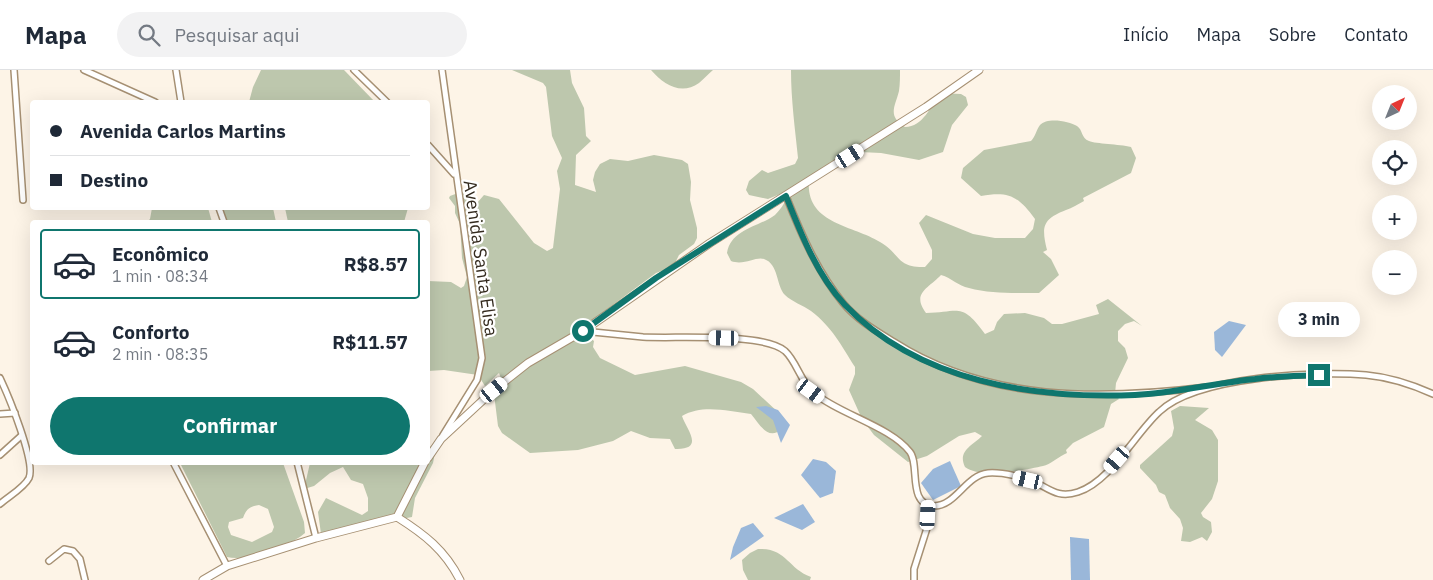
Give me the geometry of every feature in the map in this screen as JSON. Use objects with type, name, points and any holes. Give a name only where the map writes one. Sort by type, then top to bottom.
[{"type":"street","points":[[14,70],[23,200]]},
{"type":"street","points":[[84,70],[151,100]]},
{"type":"street","points":[[176,70],[182,100]]},
{"type":"street","points":[[354,70],[384,100]]},
{"type":"street","name":"Avenida Santa Elisa","points":[[441,439],[477,380],[481,369],[481,346],[455,176],[442,70]]},
{"type":"street","points":[[430,455],[441,439],[494,390],[528,363],[583,331],[656,278],[934,103],[979,70]]},
{"type":"street","points":[[430,147],[455,176]]},
{"type":"street","points":[[786,196],[812,257],[844,303],[866,324],[910,352],[961,375],[1024,391],[1080,395],[1136,395],[1274,377],[1355,375],[1386,379],[1433,394]]},
{"type":"street","points":[[583,331],[644,337],[724,338],[758,341],[776,346],[787,353],[811,391],[893,438],[910,452],[915,466],[914,486],[929,505],[928,525],[914,569],[914,580]]},
{"type":"street","points":[[0,378],[15,413],[30,460],[28,478],[0,504]]},
{"type":"street","points":[[929,505],[944,504],[971,481],[989,473],[1028,480],[1057,494],[1080,492],[1104,474],[1159,412],[1184,398],[1217,385]]},
{"type":"street","points":[[0,414],[15,413]]},
{"type":"street","points":[[0,456],[22,436]]},
{"type":"street","points":[[175,465],[226,566]]},
{"type":"street","points":[[298,465],[316,538]]},
{"type":"street","points":[[203,580],[226,566],[316,538],[397,517],[423,465]]},
{"type":"street","points":[[397,517],[434,542],[452,564],[460,580]]},
{"type":"street","points":[[49,561],[64,549],[73,551],[80,559],[85,580]]},
{"type":"green space","points":[[261,70],[344,70],[373,100],[250,100]]},
{"type":"green space","points":[[512,70],[570,70],[572,83],[584,108],[586,136],[591,141],[576,155],[575,185],[596,192],[593,180],[595,172],[600,164],[610,159],[628,161],[654,155],[682,160],[688,164],[691,182],[690,200],[697,228],[697,238],[694,244],[679,255],[676,261],[680,265],[656,273],[583,327],[583,332],[594,341],[593,347],[600,358],[635,375],[685,366],[741,382],[753,389],[780,414],[782,429],[773,433],[768,432],[761,427],[751,414],[707,409],[690,412],[682,416],[692,438],[690,446],[684,448],[675,449],[670,439],[650,438],[631,431],[613,441],[578,450],[530,453],[502,433],[498,426],[494,394],[502,381],[499,373],[485,386],[478,375],[444,370],[430,371],[430,281],[451,282],[461,288],[464,286],[467,277],[462,258],[460,224],[455,213],[455,206],[449,198],[450,196],[466,190],[477,203],[484,195],[499,199],[534,243],[547,251],[553,248],[560,189],[557,171],[562,158],[552,136],[546,87],[543,83]]},
{"type":"green space","points":[[651,70],[713,70],[692,87],[679,88],[667,84]]},
{"type":"green space","points":[[791,70],[900,70],[899,91],[894,107],[894,115],[899,123],[905,127],[917,124],[922,120],[940,93],[961,94],[966,97],[968,105],[952,125],[943,152],[919,160],[881,153],[860,152],[823,167],[809,180],[810,195],[814,206],[822,214],[844,227],[880,242],[903,262],[916,267],[925,267],[932,259],[932,250],[919,223],[926,215],[973,234],[995,238],[1025,238],[1033,229],[1035,219],[1018,200],[999,194],[981,196],[961,178],[963,168],[984,150],[1031,141],[1040,125],[1053,120],[1064,121],[1077,126],[1089,141],[1131,147],[1136,158],[1131,173],[1083,198],[1084,201],[1058,213],[1048,220],[1044,229],[1047,250],[1043,252],[1051,259],[1059,275],[1039,293],[1004,293],[977,290],[962,286],[941,275],[923,291],[920,300],[926,313],[959,311],[964,313],[985,334],[994,330],[997,322],[1004,314],[1025,313],[1044,318],[1052,324],[1062,324],[1099,314],[1096,305],[1108,299],[1142,326],[1134,321],[1125,324],[1118,331],[1118,341],[1125,348],[1128,358],[1116,383],[1115,394],[1119,399],[1111,404],[1104,427],[1073,443],[1066,450],[1067,453],[1046,465],[992,473],[972,471],[965,467],[963,461],[964,453],[982,436],[975,432],[959,436],[927,456],[908,462],[874,435],[862,419],[849,390],[855,374],[855,367],[830,330],[811,311],[785,295],[775,270],[769,262],[761,258],[745,262],[731,261],[727,253],[734,239],[746,230],[775,215],[787,198],[785,192],[768,199],[749,195],[746,190],[749,181],[762,170],[768,173],[795,164],[798,158],[792,103]]},
{"type":"green space","points":[[152,210],[209,210],[211,220],[149,220]]},
{"type":"green space","points":[[222,210],[273,210],[276,220],[222,220]]},
{"type":"green space","points":[[285,210],[407,210],[405,220],[288,220]]},
{"type":"green space","points":[[1180,406],[1209,408],[1195,420],[1212,430],[1218,440],[1218,481],[1212,499],[1201,513],[1203,517],[1211,522],[1212,532],[1207,541],[1202,537],[1190,542],[1181,541],[1183,528],[1180,519],[1170,508],[1165,495],[1159,492],[1156,485],[1140,468],[1140,465],[1172,436],[1174,428],[1171,411]]},
{"type":"green space","points":[[430,446],[435,453],[433,463],[415,498],[412,517],[321,534],[318,512],[326,498],[362,515],[368,511],[368,498],[363,484],[351,480],[343,467],[330,473],[314,486],[304,489],[310,465],[430,465]]},
{"type":"green space","points":[[181,465],[284,465],[304,522],[305,533],[289,543],[268,552],[236,558],[227,557]],"holes":[[[259,505],[268,509],[274,527],[272,532],[252,542],[231,535],[228,527],[229,522],[243,518],[249,508]]]},
{"type":"green space","points":[[758,549],[768,550],[781,555],[797,569],[811,577],[810,580],[748,580],[743,570],[742,560]]},
{"type":"water","points":[[1229,321],[1246,325],[1222,357],[1215,350],[1214,332]]},
{"type":"water","points":[[766,406],[778,410],[790,425],[781,443],[773,420],[756,407]]},
{"type":"water","points":[[813,459],[826,462],[836,471],[833,493],[820,498],[801,475]]},
{"type":"water","points":[[950,461],[961,486],[933,500],[921,483],[933,469]]},
{"type":"water","points":[[803,504],[815,522],[802,530],[774,518]]},
{"type":"water","points":[[753,523],[764,536],[730,560],[741,528]]},
{"type":"water","points":[[1070,537],[1089,539],[1090,580],[1071,580]]},
{"type":"route","points":[[583,331],[656,278],[786,196],[812,257],[844,303],[866,324],[910,352],[961,375],[1024,391],[1080,395],[1136,395],[1256,378],[1319,375]]}]
